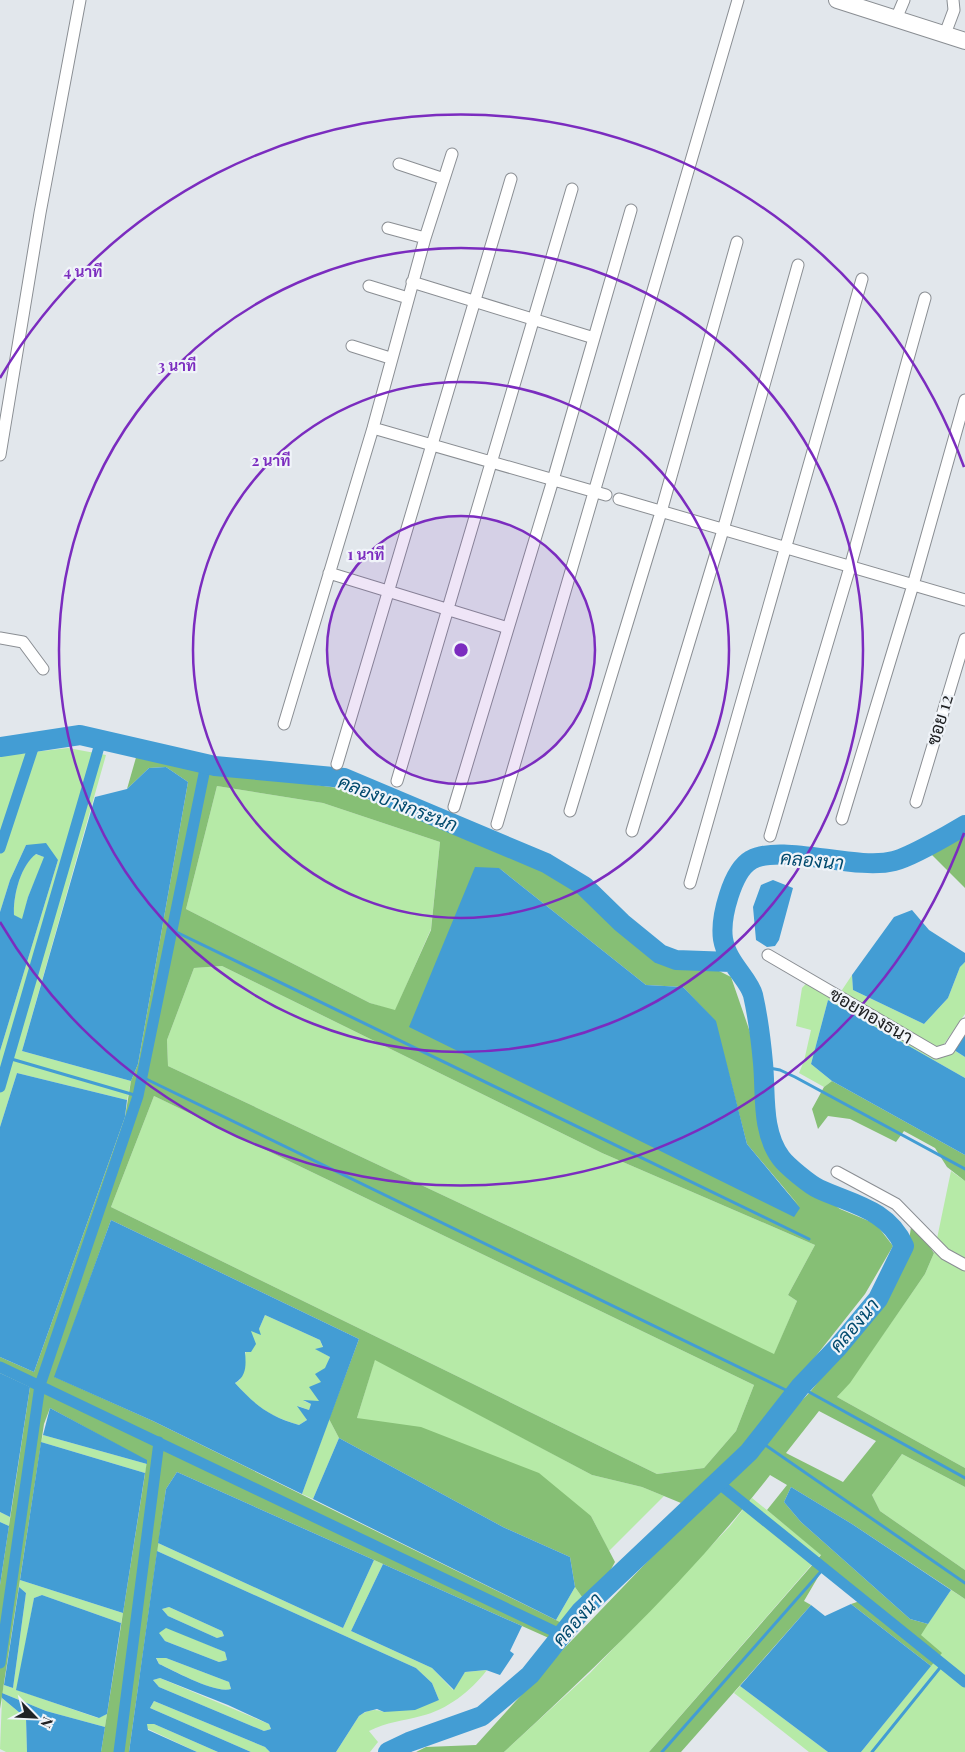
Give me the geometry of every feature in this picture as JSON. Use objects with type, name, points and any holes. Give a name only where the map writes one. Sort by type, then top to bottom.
[{"type":"street","points":[[0,455],[40,213],[80,0]]},
{"type":"street","points":[[498,824],[738,0]]},
{"type":"street","points":[[837,0],[965,40]]},
{"type":"street","points":[[896,19],[904,0]]},
{"type":"street","points":[[945,34],[954,10],[953,0]]},
{"type":"street","points":[[284,724],[373,428],[390,358],[412,282],[452,154]]},
{"type":"street","points":[[399,164],[444,179]]},
{"type":"street","points":[[337,764],[511,179]]},
{"type":"street","points":[[397,782],[572,189]]},
{"type":"street","points":[[454,806],[553,480],[631,210]]},
{"type":"street","points":[[388,228],[425,238]]},
{"type":"street","points":[[570,811],[660,512],[737,242]]},
{"type":"street","points":[[632,831],[723,530],[798,265]]},
{"type":"street","points":[[690,883],[862,279]]},
{"type":"street","points":[[412,282],[594,338]]},
{"type":"street","points":[[369,286],[408,298]]},
{"type":"street","points":[[770,836],[850,567],[925,298]]},
{"type":"street","points":[[352,346],[390,358]]},
{"type":"street","points":[[842,820],[913,585],[965,400]]},
{"type":"street","points":[[373,428],[593,493],[606,495]]},
{"type":"street","points":[[619,499],[965,600]]},
{"type":"street","points":[[329,573],[508,628]]},
{"type":"street","points":[[0,638],[25,644],[43,669]]},
{"type":"street","name":"ซอย 12","points":[[916,802],[965,639]]},
{"type":"street","name":"ซอยทองธนา","points":[[768,956],[936,1053],[945,1052],[949,1049],[965,1024]]},
{"type":"street","points":[[837,1172],[896,1204],[945,1254],[965,1265]]},
{"type":"green space","points":[[68,748],[106,755],[22,1051],[131,1081],[127,1100],[17,1073],[0,1127],[0,1051],[58,860],[26,845],[10,880],[0,912],[0,756]]},
{"type":"green space","points":[[137,754],[213,771],[338,788],[458,834],[556,875],[629,933],[661,963],[715,969],[731,977],[752,1038],[764,1129],[790,1174],[840,1209],[876,1224],[893,1246],[865,1294],[735,1458],[681,1503],[642,1487],[592,1475],[375,1360],[357,1418],[421,1427],[539,1473],[591,1516],[615,1562],[604,1582],[582,1597],[575,1587],[570,1557],[503,1527],[339,1438],[329,1419],[359,1339],[111,1220],[55,1377],[153,1421],[564,1624],[551,1639],[177,1472],[166,1489],[129,1752],[101,1752],[147,1461],[50,1408],[44,1424],[0,1709],[0,1585],[30,1387],[0,1373],[0,1357],[34,1372],[125,1117],[131,1081],[138,1064],[188,782],[166,767],[149,768],[127,789]],"holes":[[[217,786],[323,803],[440,842],[431,930],[395,1010],[370,1003],[186,909]],[[499,868],[646,985],[683,987],[715,1021],[747,1144],[800,1207]],[[222,966],[602,1153],[815,1245],[788,1295],[797,1301],[774,1354],[570,1255],[168,1066],[167,1040],[194,968]],[[154,1096],[754,1385],[736,1431],[704,1468],[657,1474],[111,1207]]]},
{"type":"green space","points":[[217,786],[323,803],[440,842],[431,929],[395,1011],[370,1003],[186,909]]},
{"type":"green space","points":[[965,831],[965,888],[929,852]]},
{"type":"green space","points":[[35,854],[45,857],[28,897],[23,920],[14,916],[16,891],[25,866]]},
{"type":"green space","points":[[965,962],[965,1014],[944,1044],[965,1057],[965,1078],[828,1000],[811,1064],[832,1081],[824,1087],[799,1073],[804,1061],[811,1030],[796,1026],[802,988],[812,977],[840,993],[852,975],[853,990],[924,1024],[948,998],[960,967]]},
{"type":"green space","points":[[222,966],[602,1153],[815,1245],[788,1295],[797,1301],[774,1355],[570,1255],[168,1066],[167,1040],[194,968]]},
{"type":"green space","points":[[832,1081],[965,1155],[965,1181],[947,1167],[935,1148],[904,1131],[896,1142],[850,1119],[828,1116],[818,1129],[812,1109],[824,1087]]},
{"type":"green space","points":[[154,1096],[754,1385],[736,1431],[704,1468],[657,1474],[111,1207]]},
{"type":"green space","points":[[951,1171],[965,1181],[965,1468],[837,1397],[850,1382],[925,1274],[934,1253]]},
{"type":"green space","points":[[911,1227],[923,1237],[934,1253],[925,1274],[850,1383],[837,1397],[965,1468],[965,1487],[902,1454],[872,1495],[880,1511],[965,1570],[965,1599],[852,1524],[791,1487],[784,1502],[801,1522],[910,1619],[928,1624],[921,1635],[942,1653],[931,1666],[851,1604],[860,1601],[821,1572],[804,1601],[811,1605],[681,1752],[649,1752],[821,1555],[767,1510],[787,1485],[770,1475],[709,1549],[643,1619],[504,1752],[416,1752],[426,1747],[476,1745],[552,1661],[810,1392],[890,1293],[906,1261]],"holes":[[[819,1411],[876,1441],[843,1482],[786,1453]]]},
{"type":"green space","points":[[265,1315],[320,1340],[323,1348],[316,1349],[330,1357],[321,1382],[320,1401],[304,1401],[311,1404],[309,1410],[298,1406],[307,1420],[299,1425],[279,1418],[263,1409],[235,1383],[240,1380],[250,1331],[259,1329]]},
{"type":"green space","points":[[375,1359],[592,1475],[642,1487],[664,1496],[609,1551],[591,1516],[357,1418]]},
{"type":"green space","points":[[329,1419],[339,1438],[313,1499],[302,1494]]},
{"type":"green space","points":[[43,1435],[147,1464],[145,1473],[41,1442]]},
{"type":"green space","points":[[902,1454],[965,1487],[965,1570],[880,1511],[872,1495]]},
{"type":"green space","points":[[752,1498],[821,1554],[649,1752],[504,1752],[590,1673],[730,1526]]},
{"type":"green space","points":[[0,1512],[10,1517],[9,1526],[0,1522]]},
{"type":"green space","points":[[158,1543],[343,1628],[374,1560],[383,1564],[351,1631],[432,1668],[453,1690],[465,1672],[487,1670],[458,1699],[440,1709],[369,1731],[378,1742],[370,1752],[336,1752],[359,1716],[365,1712],[374,1710],[384,1712],[439,1700],[432,1683],[416,1668],[157,1551]]},
{"type":"green space","points":[[20,1580],[123,1613],[121,1623],[42,1595],[34,1598],[17,1690],[98,1718],[107,1714],[105,1727],[46,1711],[2,1693],[4,1685],[13,1688],[26,1593],[19,1587]]},
{"type":"green space","points":[[575,1587],[582,1597],[564,1624],[556,1620]]},
{"type":"green space","points":[[951,1590],[965,1599],[965,1752],[861,1752],[941,1653],[920,1635]]},
{"type":"green space","points":[[169,1607],[222,1631],[224,1636],[217,1638],[168,1616],[162,1609]]},
{"type":"green space","points":[[166,1627],[225,1652],[227,1660],[219,1662],[165,1641],[158,1633]]},
{"type":"green space","points":[[156,1657],[166,1658],[229,1682],[231,1689],[215,1688],[195,1681],[159,1664]]},
{"type":"green space","points":[[160,1678],[269,1724],[271,1729],[264,1731],[159,1687],[153,1680]]},
{"type":"green space","points":[[740,1686],[828,1752],[809,1752],[734,1693]]},
{"type":"green space","points":[[2,1698],[26,1718],[27,1752],[6,1752],[0,1749]]},
{"type":"green space","points":[[154,1701],[265,1747],[270,1752],[251,1752],[150,1708]]},
{"type":"green space","points":[[146,1724],[154,1724],[218,1752],[197,1752],[148,1729]]},
{"type":"water","points":[[166,767],[188,782],[138,1064],[131,1081],[22,1051],[95,797],[127,789],[149,768]]},
{"type":"water","points":[[46,843],[58,860],[0,1051],[0,912],[10,880],[26,845]],"holes":[[[36,854],[44,857],[28,897],[22,919],[14,915],[19,882],[30,859]]]},
{"type":"water","points":[[475,867],[499,868],[646,985],[683,987],[716,1021],[747,1144],[800,1208],[794,1217],[409,1027]]},
{"type":"water","points":[[773,880],[793,888],[779,940],[775,946],[767,947],[756,940],[753,907],[761,885]]},
{"type":"water","points":[[912,910],[929,930],[965,953],[965,962],[960,967],[948,998],[924,1024],[853,990],[852,975],[894,917]]},
{"type":"water","points":[[828,1000],[965,1078],[965,1155],[832,1081],[811,1064]]},
{"type":"water","points":[[965,1031],[965,1057],[954,1050]]},
{"type":"water","points":[[17,1073],[127,1100],[125,1117],[34,1372],[0,1357],[0,1127]]},
{"type":"water","points":[[111,1220],[359,1339],[302,1494],[153,1421],[54,1377]],"holes":[[[265,1315],[320,1340],[323,1347],[315,1349],[330,1357],[325,1368],[315,1374],[321,1382],[309,1387],[319,1401],[303,1400],[311,1404],[309,1410],[297,1406],[307,1420],[299,1425],[271,1414],[250,1398],[235,1383],[244,1373],[245,1352],[251,1352],[256,1344],[251,1331],[261,1335],[259,1329]]]},
{"type":"water","points":[[0,1373],[30,1387],[10,1517],[0,1512]]},
{"type":"water","points":[[50,1408],[147,1460],[147,1464],[43,1435]]},
{"type":"water","points":[[339,1438],[503,1527],[570,1557],[575,1587],[556,1620],[313,1499]]},
{"type":"water","points":[[41,1442],[145,1473],[123,1613],[20,1580]]},
{"type":"water","points":[[177,1472],[374,1560],[343,1628],[158,1543],[166,1489]]},
{"type":"water","points":[[791,1487],[852,1524],[951,1590],[928,1624],[910,1619],[801,1522],[784,1502]]},
{"type":"water","points":[[0,1522],[9,1526],[0,1585]]},
{"type":"water","points":[[157,1551],[416,1668],[432,1683],[439,1700],[415,1710],[384,1712],[377,1709],[365,1712],[359,1716],[336,1752],[270,1752],[265,1747],[154,1701],[150,1708],[251,1752],[218,1752],[154,1724],[147,1724],[148,1730],[197,1752],[129,1752]],"holes":[[[169,1607],[222,1631],[224,1636],[217,1638],[168,1616],[162,1609]],[[166,1628],[225,1652],[227,1660],[219,1662],[165,1641],[159,1633]],[[156,1658],[166,1658],[229,1682],[231,1689],[224,1690],[205,1685],[159,1664]],[[160,1678],[228,1705],[269,1724],[271,1729],[264,1731],[159,1687],[153,1680]]]},
{"type":"water","points":[[383,1564],[522,1626],[510,1651],[514,1654],[500,1675],[486,1670],[465,1672],[454,1690],[432,1668],[351,1631]]},
{"type":"water","points":[[19,1587],[26,1593],[13,1688],[4,1685]]},
{"type":"water","points":[[42,1595],[121,1623],[107,1714],[99,1718],[16,1690],[34,1598]]},
{"type":"water","points":[[851,1604],[931,1666],[861,1752],[828,1752],[740,1686],[811,1605],[825,1616]]},
{"type":"water","points":[[2,1693],[46,1711],[105,1727],[101,1752],[27,1752],[26,1718],[2,1698]]},
{"type":"waterway","name":"คลองบางกระนก","points":[[0,747],[80,735],[215,766],[344,778],[546,863],[584,886],[622,923],[660,954],[676,960],[731,962]]},
{"type":"waterway","points":[[0,1087],[101,740]]},
{"type":"waterway","points":[[0,848],[35,742]]},
{"type":"waterway","points":[[0,1663],[40,1385],[138,1096],[206,764]]},
{"type":"waterway","name":"คลองนา","points":[[388,1752],[409,1742],[482,1716],[530,1675],[581,1611],[749,1452],[800,1387],[838,1347],[878,1299],[904,1246],[897,1234],[879,1216],[815,1187],[788,1166],[781,1158],[770,1136],[767,1124],[764,1075],[755,1003],[751,989],[725,948],[723,919],[733,884],[738,874],[751,860],[781,854],[860,863],[894,861],[920,850],[965,825]]},
{"type":"waterway","points":[[172,930],[809,1239]]},
{"type":"waterway","points":[[8,1058],[138,1096]]},
{"type":"waterway","points":[[764,1067],[780,1070],[795,1077],[965,1169]]},
{"type":"waterway","points":[[142,1077],[794,1394]]},
{"type":"waterway","points":[[0,1367],[562,1635]]},
{"type":"waterway","points":[[800,1387],[965,1478]]},
{"type":"waterway","points":[[758,1440],[965,1583]]},
{"type":"waterway","points":[[119,1752],[159,1442]]},
{"type":"waterway","points":[[717,1482],[965,1682]]},
{"type":"waterway","points":[[662,1752],[824,1568]]},
{"type":"waterway","points":[[872,1752],[943,1664]]}]
